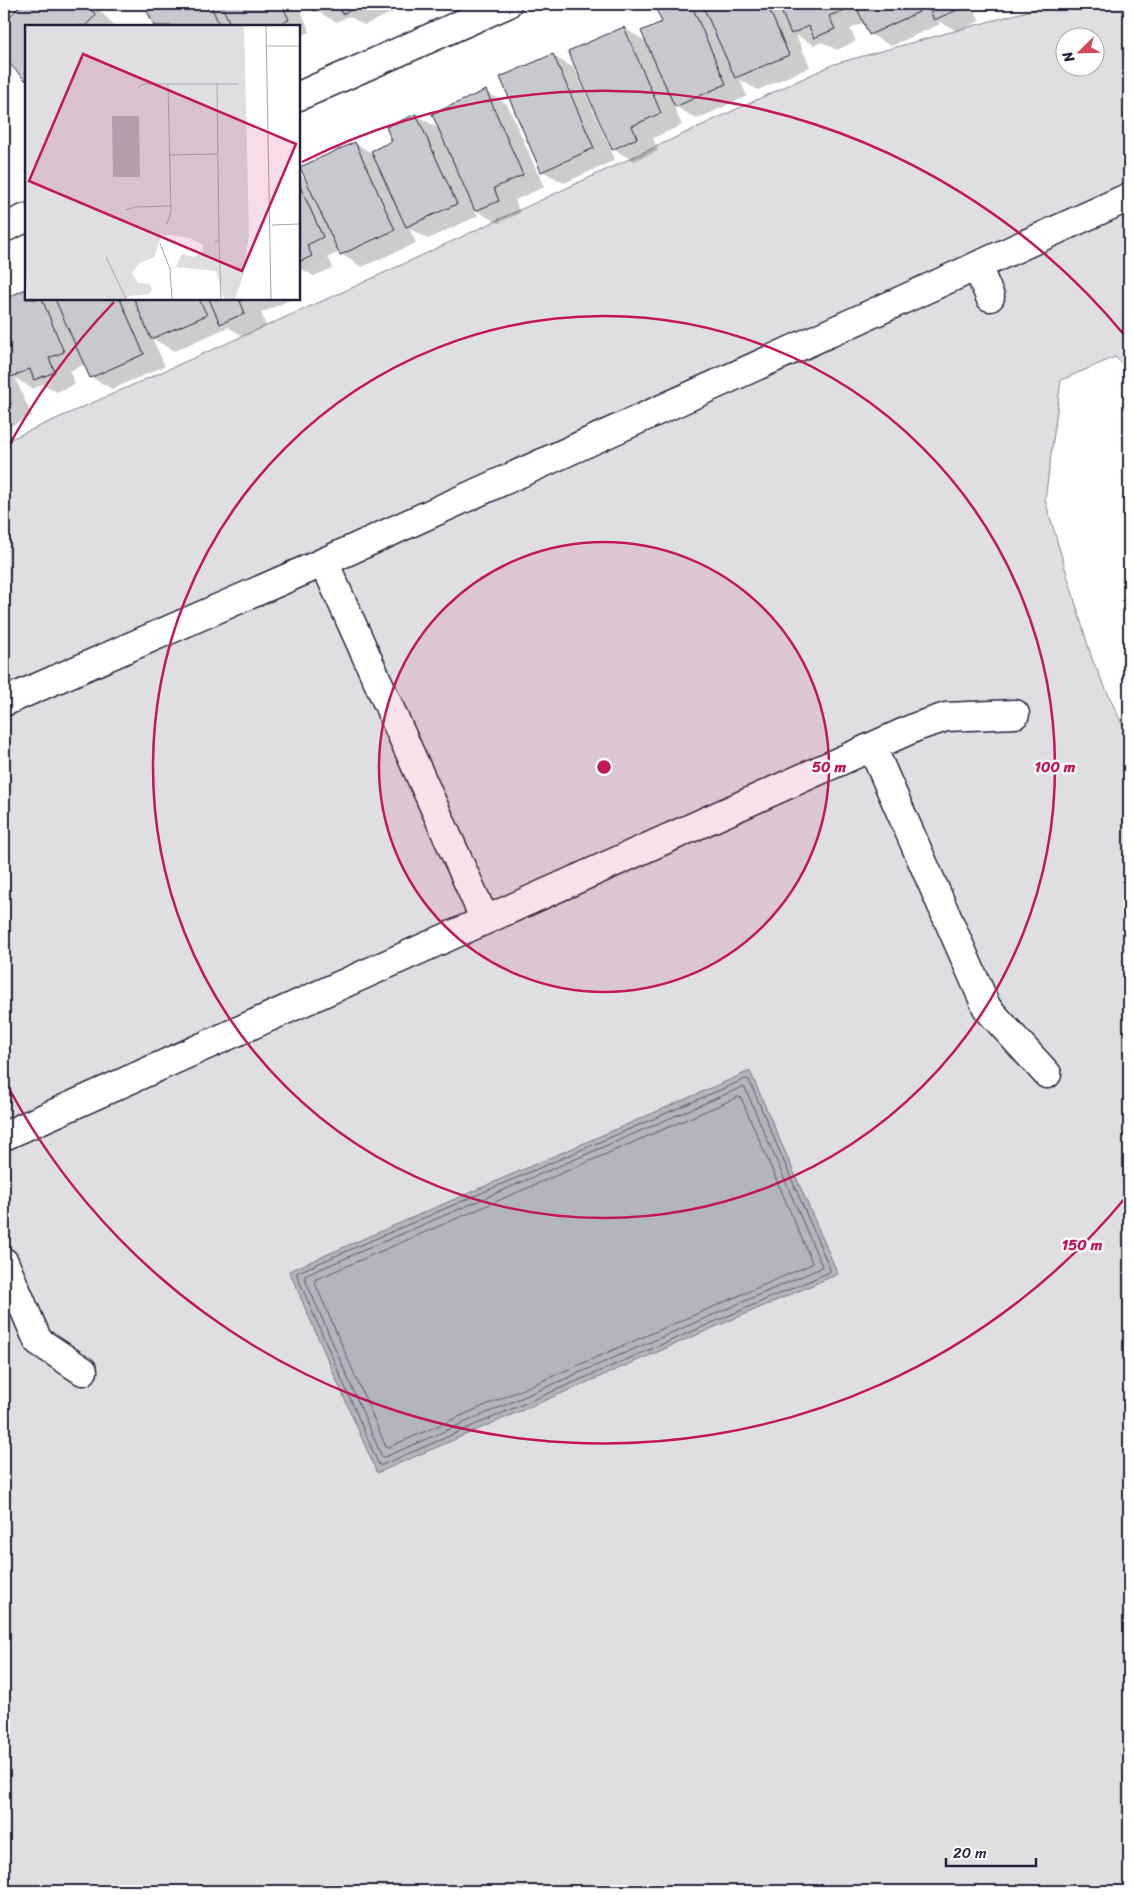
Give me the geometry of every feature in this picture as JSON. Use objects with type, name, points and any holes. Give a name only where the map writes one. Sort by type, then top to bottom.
[{"type":"street","points":[[300,96],[507,4]]},
{"type":"street","points":[[4,702],[324,562],[1129,197]]},
{"type":"street","points":[[4,228],[25,218]]},
{"type":"street","points":[[977,266],[990,297]]},
{"type":"street","points":[[324,562],[485,920]]},
{"type":"street","points":[[4,1136],[916,727],[946,717],[1015,714]]},
{"type":"street","points":[[872,747],[987,1008],[1047,1074]]},
{"type":"street","points":[[4,1262],[38,1341],[84,1371]]},
{"type":"shaded area","points":[[1053,4],[1129,4],[1129,370],[1115,357],[1061,380],[1045,500],[1092,659],[1122,724],[1129,724],[1129,1891],[4,1891],[4,442],[347,290],[834,64]]},
{"type":"water","points":[[750,1071],[838,1274],[377,1473],[289,1271]]},
{"type":"building","points":[[22,4],[85,4],[96,15],[86,25],[25,25],[25,80],[4,58],[4,22]]},
{"type":"building","points":[[144,4],[210,4],[220,25],[154,25]]},
{"type":"building","points":[[221,4],[282,4],[289,20],[276,25],[231,25]]},
{"type":"building","points":[[311,4],[329,4],[314,11]]},
{"type":"building","points":[[338,4],[365,4],[342,14]]},
{"type":"building","points":[[664,4],[691,4],[726,84],[675,107],[641,31],[662,22],[655,7]]},
{"type":"building","points":[[702,4],[767,4],[789,55],[735,78]]},
{"type":"building","points":[[778,4],[842,4],[845,10],[829,16],[835,29],[814,38],[809,26],[791,34]]},
{"type":"building","points":[[855,4],[915,4],[919,12],[869,35]]},
{"type":"building","points":[[927,4],[957,4],[959,9],[934,20]]},
{"type":"building","points":[[624,27],[661,113],[632,126],[637,138],[612,150],[568,51]]},
{"type":"building","points":[[553,54],[594,148],[541,172],[500,77]]},
{"type":"building","points":[[486,90],[523,175],[494,188],[499,201],[475,211],[432,114]]},
{"type":"building","points":[[416,114],[457,204],[406,227],[371,151],[392,141],[386,127]]},
{"type":"building","points":[[355,142],[395,230],[340,255],[300,167]]},
{"type":"building","points":[[300,186],[323,237],[307,245],[312,256],[300,262]]},
{"type":"building","points":[[25,289],[25,300],[42,300],[64,352],[49,358],[55,372],[34,380],[30,369],[11,377],[4,361],[4,299]]},
{"type":"building","points":[[55,300],[120,300],[144,354],[90,378]]},
{"type":"building","points":[[134,300],[200,300],[207,315],[151,339]]},
{"type":"building","points":[[209,300],[242,300],[240,301],[245,313],[220,324]]},
{"type":"building","points":[[4,388],[11,404],[4,407]]}]
